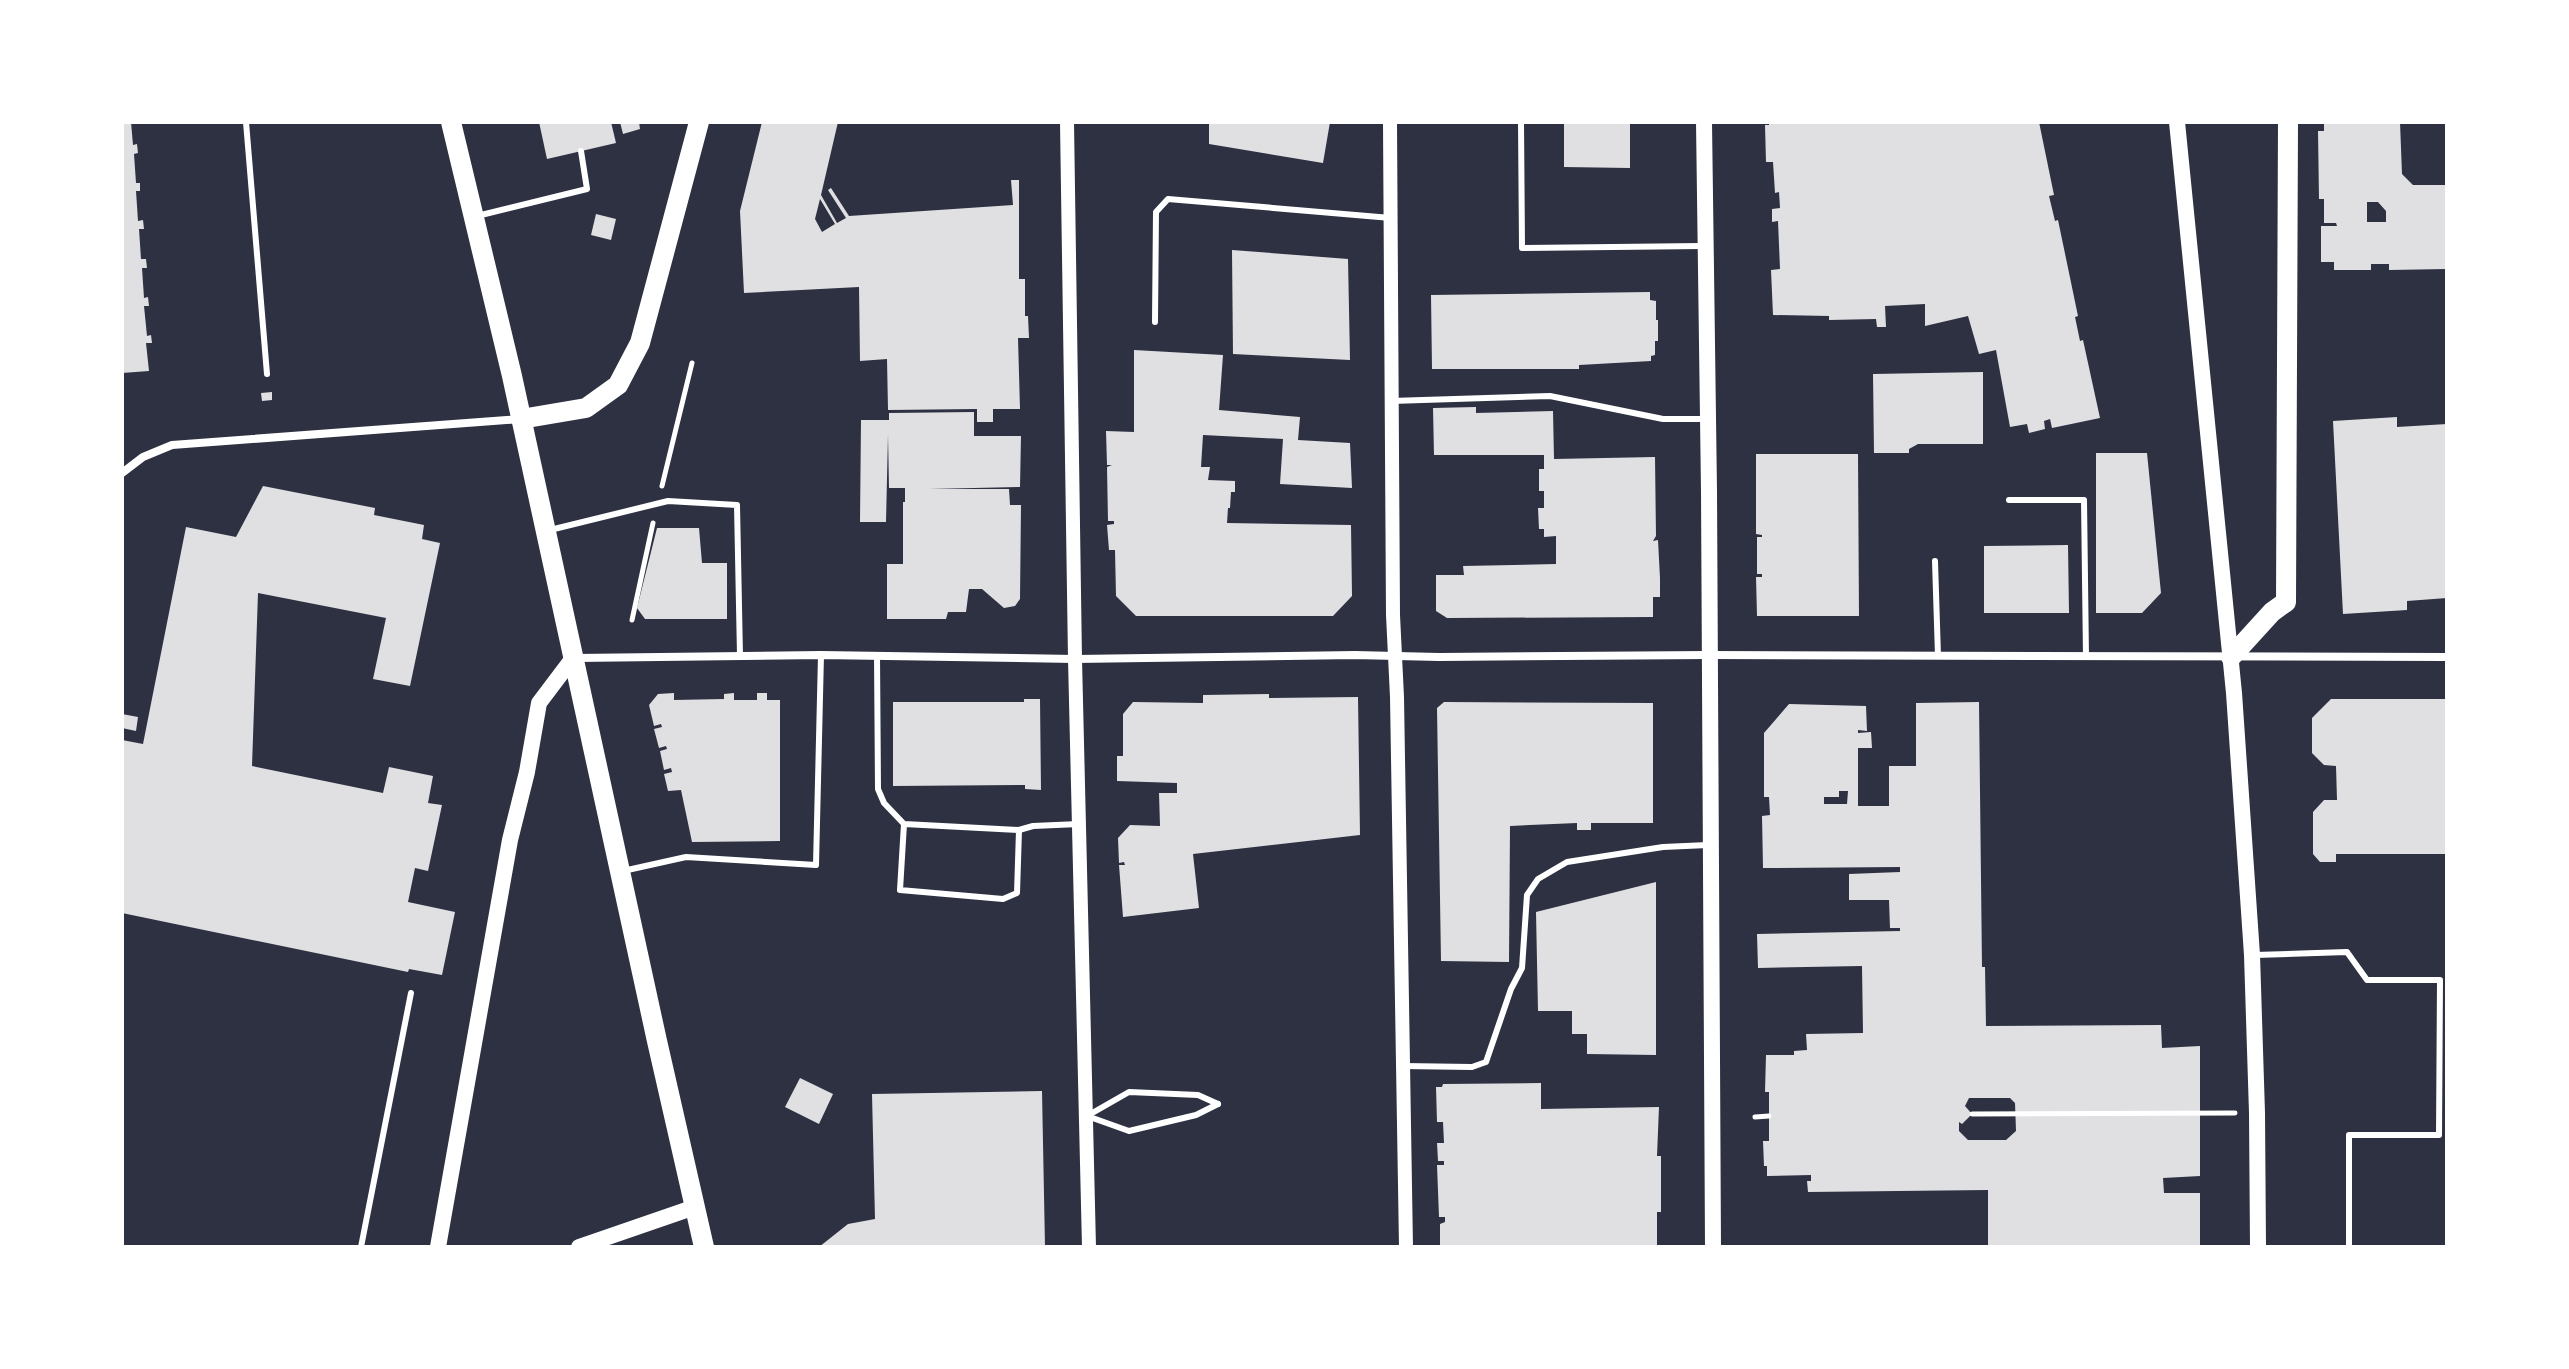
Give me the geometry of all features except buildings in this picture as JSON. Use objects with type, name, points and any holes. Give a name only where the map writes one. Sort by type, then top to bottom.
[{"type":"main road","points":[[451,122],[547,531],[704,1247]]},
{"type":"main road","points":[[521,419],[586,408],[600,401],[618,385],[640,343],[699,122]]},
{"type":"main road","points":[[1704,122],[1713,1247]]},
{"type":"main road","points":[[2177,122],[2231,657],[2252,955],[2258,1247]]},
{"type":"main road","points":[[2231,657],[2272,612],[2286,602],[2288,122]]},
{"type":"main road","points":[[438,1247],[510,840],[527,772],[539,703],[573,658]]},
{"type":"main road","points":[[579,1247],[695,1207]]},
{"type":"street","points":[[1067,122],[1075,659],[1089,1247]]},
{"type":"street","points":[[1390,122],[1391,401],[1406,1247]]},
{"type":"street","points":[[122,473],[143,457],[172,445],[521,419]]},
{"type":"street","points":[[573,658],[821,655],[1075,659],[1709,655],[2447,657]]},
{"type":"lane","points":[[246,122],[267,374]]},
{"type":"lane","points":[[1521,122],[1522,248],[1706,245]]},
{"type":"lane","points":[[474,217],[587,189],[581,151]]},
{"type":"lane","points":[[1155,322],[1156,212],[1168,199],[1391,218]]},
{"type":"lane","points":[[1391,401],[1550,396],[1663,419],[1708,419]]},
{"type":"lane","points":[[2009,500],[2084,500],[2086,657]]},
{"type":"lane","points":[[547,531],[668,501],[737,505],[740,656]]},
{"type":"lane","points":[[1935,561],[1938,656]]},
{"type":"lane","points":[[620,872],[686,857],[816,865],[821,655]]},
{"type":"lane","points":[[877,655],[878,789],[884,803],[904,824],[1019,830],[1033,826],[1081,824]]},
{"type":"lane","points":[[904,824],[900,890],[1003,899],[1017,893],[1019,830]]},
{"type":"lane","points":[[1403,1066],[1472,1067],[1486,1062],[1511,989],[1522,968],[1527,895],[1538,879],[1567,862],[1663,847],[1711,844]]},
{"type":"lane","points":[[2252,955],[2347,952],[2367,980],[2440,980],[2443,1135],[2349,1135],[2349,1247]]},
{"type":"lane","points":[[361,1247],[411,993]]},
{"type":"lane","points":[[1129,1092],[1198,1095],[1218,1104],[1196,1115],[1129,1131],[1087,1116],[1129,1092]]},
{"type":"path","points":[[1972,1114],[2257,1113]]},
{"type":"path","points":[[1755,1117],[1769,1116]]}]
